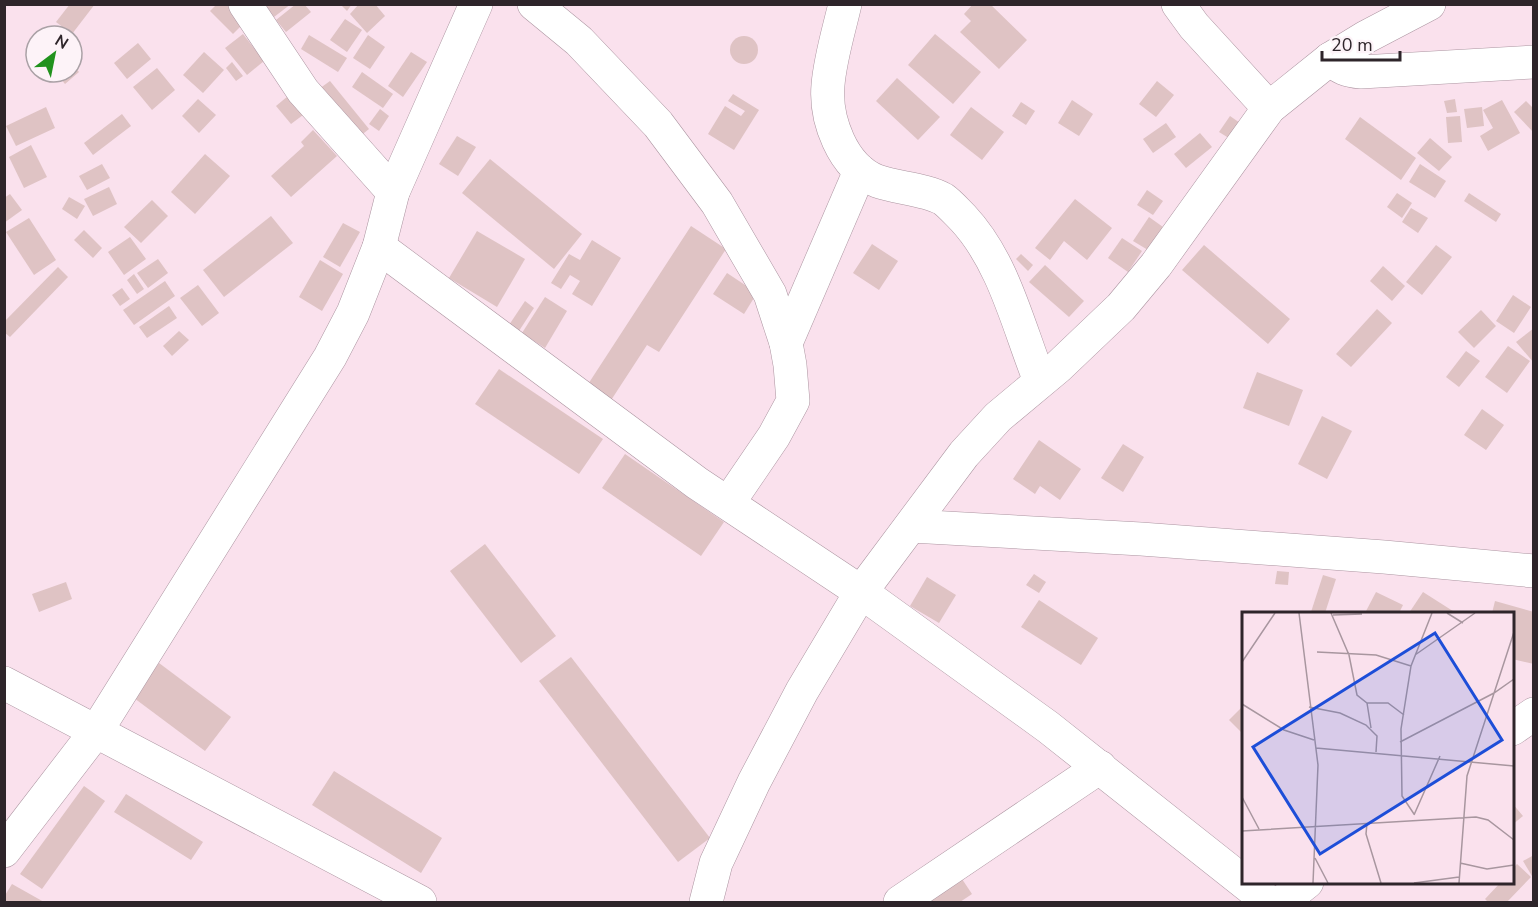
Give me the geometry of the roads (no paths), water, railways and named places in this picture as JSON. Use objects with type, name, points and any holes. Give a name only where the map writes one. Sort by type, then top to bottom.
[{"type":"street","points":[[245,4],[303,91],[393,192]]},
{"type":"street","points":[[4,851],[97,730],[330,357],[353,313],[380,247],[393,192],[476,4]]},
{"type":"street","points":[[534,4],[579,41],[658,124],[717,203],[770,294],[786,343],[793,401],[774,436],[729,502]]},
{"type":"street","points":[[845,4],[828,85],[830,120],[843,150],[860,171],[876,180],[943,199],[963,218],[985,246],[1006,291],[1040,381]]},
{"type":"street","points":[[1178,4],[1194,26],[1269,108]]},
{"type":"street","points":[[706,903],[716,863],[754,782],[802,691],[861,592],[964,454],[998,417],[1058,367],[1121,307],[1156,266],[1269,108],[1330,59],[1429,4]]},
{"type":"street","points":[[1330,59],[1348,71],[1361,72],[1533,62]]},
{"type":"street","points":[[786,343],[860,171]]},
{"type":"street","points":[[380,247],[697,483],[729,502],[861,592],[1100,767],[1242,881]]},
{"type":"street","points":[[910,526],[1152,540],[1384,557],[1533,571]]},
{"type":"street","points":[[4,683],[97,730],[408,900]]},
{"type":"street","points":[[1514,728],[1533,714]]},
{"type":"street","points":[[900,903],[1100,767]]},
{"type":"street","points":[[1244,883],[1269,903]]},
{"type":"street","points":[[1282,903],[1306,883]]}]
